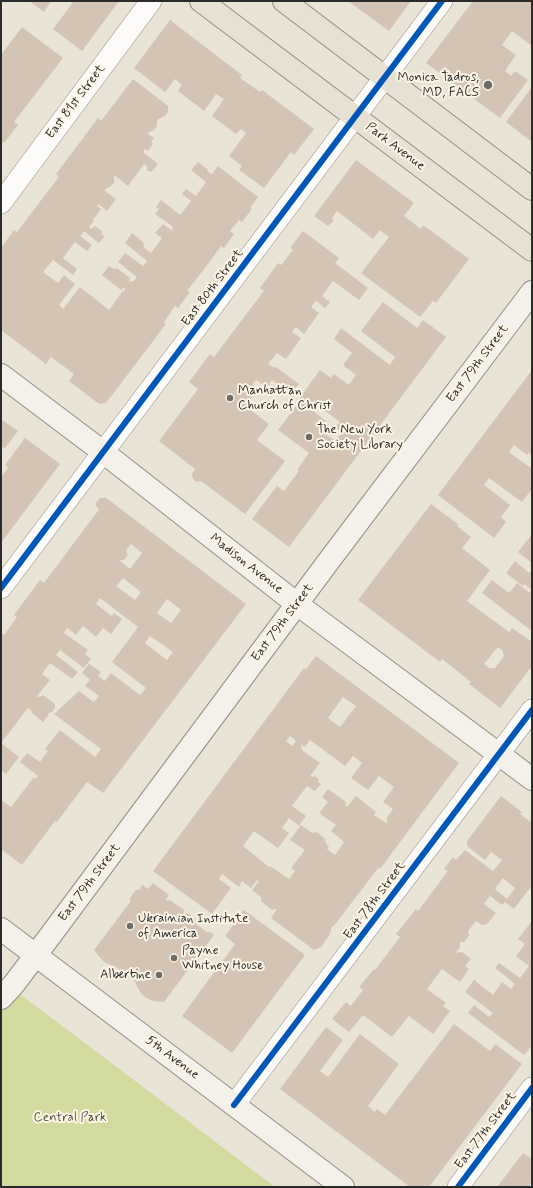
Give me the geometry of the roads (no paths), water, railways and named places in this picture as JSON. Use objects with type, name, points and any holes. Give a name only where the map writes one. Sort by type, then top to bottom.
[{"type":"main road","name":"Park Avenue","points":[[201,1],[532,250]]},
{"type":"main road","points":[[284,1],[532,189]]},
{"type":"main road","name":"East 79th Street","points":[[1,998],[36,955],[297,604],[532,292]]},
{"type":"main road","name":"Madison Avenue","points":[[1,375],[103,452],[297,604],[532,779]]},
{"type":"main road","name":"5th Avenue","points":[[1,929],[343,1187]]},
{"type":"street","name":"East 81st Street","points":[[1,203],[151,1]]},
{"type":"street","name":"East 80th Street","points":[[1,588],[442,1]]},
{"type":"street","name":"East 78th Street","points":[[234,1105],[532,710]]},
{"type":"street","name":"East 77th Street","points":[[458,1187],[532,1088]]},
{"type":"place","name":"Monica Tadros, MD, FACS","points":[[488,85]]},
{"type":"place","name":"Manhattan Church of Christ","points":[[230,398]]},
{"type":"place","name":"The New York Society Library","points":[[309,437]]},
{"type":"place","name":"Ukrainian Institute of America","points":[[130,926]]},
{"type":"place","name":"Payne Whitney House","points":[[174,958]]},
{"type":"place","name":"Albertine","points":[[159,975]]},
{"type":"park label","name":"Central Park","points":[[70,1118]]}]
